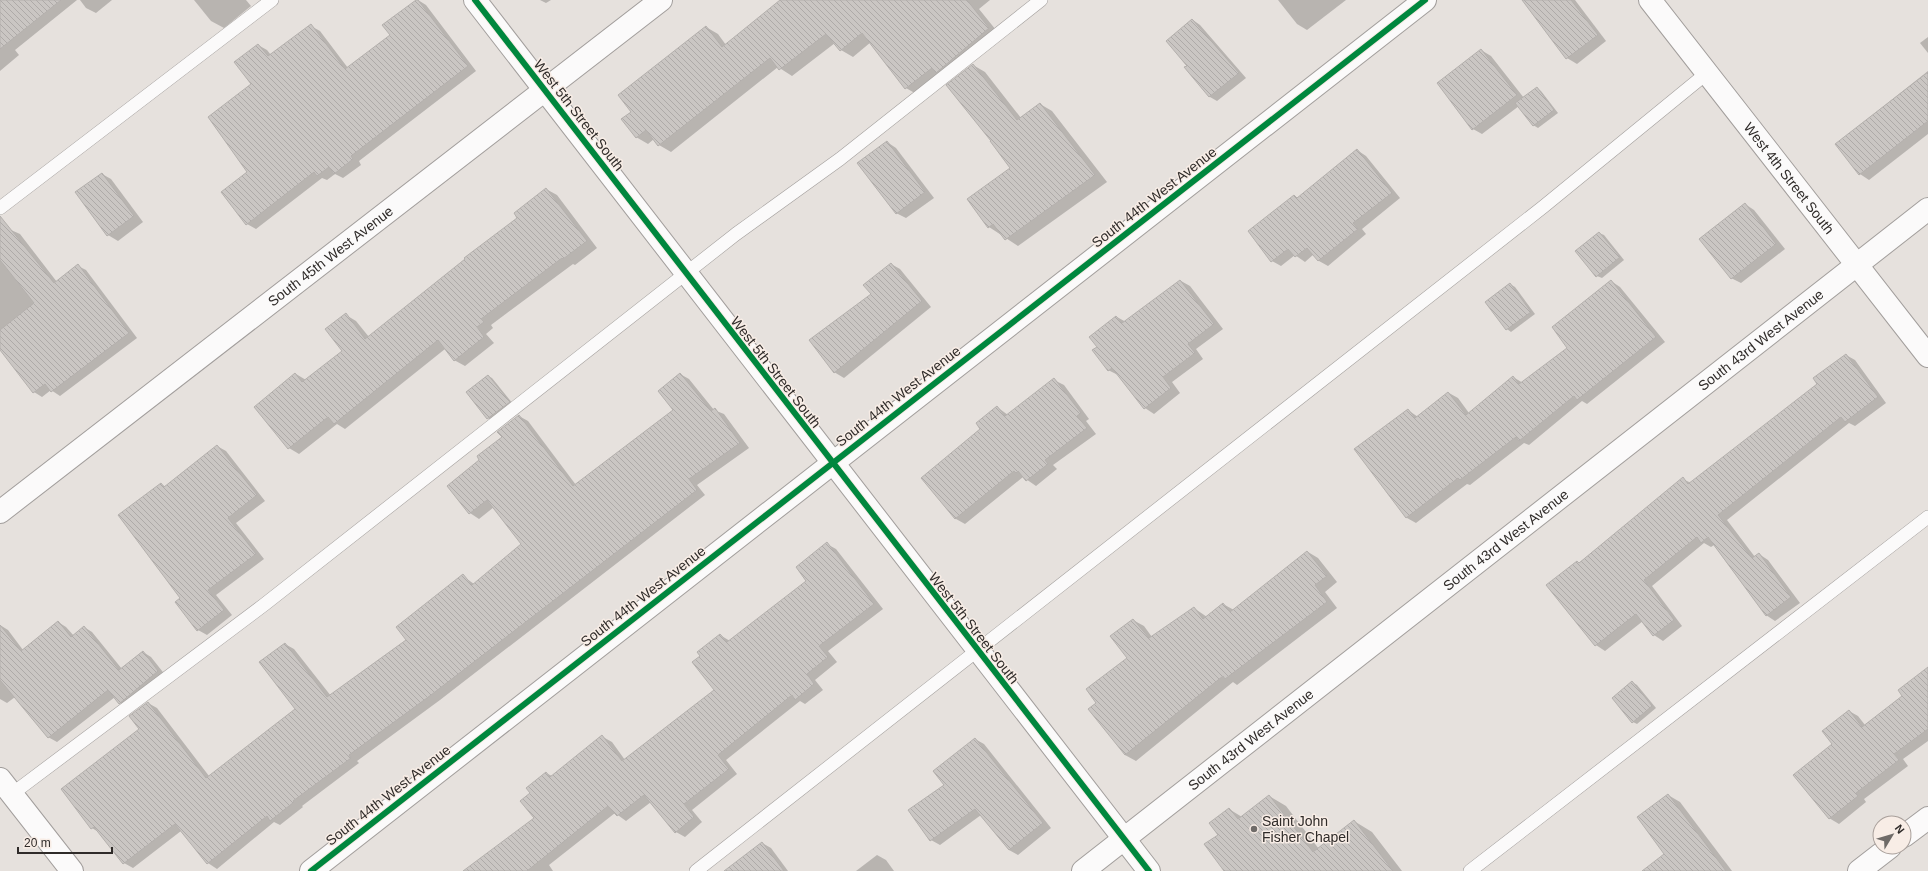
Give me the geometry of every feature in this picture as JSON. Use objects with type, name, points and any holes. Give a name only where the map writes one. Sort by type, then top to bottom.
[{"type":"street","name":"West 5th Street South","points":[[475,0],[832,464],[1149,871]]},
{"type":"street","name":"South 45th West Avenue","points":[[0,512],[661,0]]},
{"type":"street","name":"South 44th West Avenue","points":[[311,871],[1425,0]]},
{"type":"street","name":"West 4th Street South","points":[[1650,0],[1928,356]]},
{"type":"street","name":"South 43rd West Avenue","points":[[1083,871],[1928,209]]},
{"type":"street","points":[[6,786],[72,871]]},
{"type":"street","points":[[1912,830],[1928,818]]},
{"type":"street","points":[[1859,871],[1880,855]]},
{"type":"lane","points":[[0,208],[272,0]]},
{"type":"lane","points":[[6,786],[265,604],[736,234],[840,159],[1041,0]]},
{"type":"lane","points":[[696,871],[1543,206],[1707,73]]},
{"type":"lane","points":[[1470,871],[1928,517]]},
{"type":"building","points":[[0,0],[61,0],[0,49]]},
{"type":"building","points":[[418,0],[468,66],[351,156],[353,159],[334,174],[329,167],[317,176],[314,172],[246,225],[221,192],[247,172],[208,117],[251,84],[234,62],[258,44],[268,56],[311,24],[345,69],[390,35],[382,25]]},
{"type":"building","points":[[780,0],[967,0],[989,28],[936,73],[932,68],[905,89],[862,33],[840,51],[826,34],[779,70],[770,58],[658,146],[646,130],[636,138],[621,119],[631,112],[618,95],[706,26],[722,47]]},
{"type":"building","points":[[1522,0],[1571,0],[1598,35],[1566,59]]},
{"type":"building","points":[[1192,19],[1239,73],[1209,97],[1184,67],[1187,66],[1166,41]]},
{"type":"building","points":[[1481,49],[1517,95],[1472,130],[1437,83]]},
{"type":"building","points":[[973,64],[1017,120],[1040,103],[1095,175],[1005,240],[993,224],[988,228],[967,199],[1010,168],[991,141],[946,85]]},
{"type":"building","points":[[1928,72],[1928,121],[1859,175],[1835,144]]},
{"type":"building","points":[[1537,87],[1554,110],[1533,126],[1515,103]]},
{"type":"building","points":[[887,141],[925,192],[896,214],[857,163]]},
{"type":"building","points":[[1357,149],[1392,193],[1353,223],[1358,229],[1318,261],[1307,248],[1295,257],[1288,249],[1271,262],[1248,231],[1294,195],[1297,198]]},
{"type":"building","points":[[102,173],[134,216],[107,236],[75,192]]},
{"type":"building","points":[[546,188],[587,241],[481,319],[484,322],[477,327],[484,337],[454,361],[438,340],[334,424],[328,417],[288,449],[254,407],[295,373],[302,382],[342,351],[325,329],[346,313],[365,339],[465,259],[464,258],[517,218],[514,213]]},
{"type":"building","points":[[1745,203],[1776,244],[1731,279],[1699,239]]},
{"type":"building","points":[[0,216],[54,283],[78,264],[129,333],[51,392],[45,384],[33,393],[0,350],[0,330],[34,303],[0,260]]},
{"type":"building","points":[[1599,232],[1620,257],[1596,277],[1575,251]]},
{"type":"building","points":[[891,263],[922,301],[834,373],[809,340],[871,294],[863,285]]},
{"type":"building","points":[[1180,280],[1214,324],[1188,344],[1195,353],[1163,377],[1171,388],[1144,409],[1112,368],[1108,371],[1092,350],[1097,347],[1089,337],[1116,316],[1122,323]]},
{"type":"building","points":[[1611,280],[1656,337],[1577,400],[1574,396],[1519,441],[1516,437],[1460,480],[1458,478],[1406,518],[1354,449],[1408,409],[1415,418],[1448,392],[1466,415],[1513,376],[1519,384],[1567,348],[1552,327]]},
{"type":"building","points":[[1510,283],[1531,312],[1506,330],[1485,302]]},
{"type":"building","points":[[1846,354],[1878,397],[1845,422],[1841,417],[1718,515],[1752,558],[1759,553],[1791,597],[1766,616],[1708,537],[1701,543],[1697,537],[1644,580],[1674,620],[1653,636],[1636,614],[1595,646],[1546,585],[1577,561],[1579,563],[1683,477],[1688,484],[1817,384],[1813,378]]},
{"type":"building","points":[[680,373],[711,411],[715,408],[740,443],[689,479],[697,490],[431,695],[349,755],[351,758],[293,801],[294,802],[270,821],[267,816],[207,864],[175,824],[123,864],[94,827],[91,829],[61,789],[139,729],[129,716],[148,702],[206,778],[295,709],[259,662],[285,643],[327,697],[406,640],[396,627],[463,574],[472,585],[521,544],[487,500],[469,514],[447,486],[479,460],[477,456],[502,437],[497,432],[519,415],[573,486],[673,410],[658,391]]},
{"type":"building","points":[[488,375],[510,402],[487,419],[466,392]]},
{"type":"building","points":[[1054,378],[1081,413],[1077,416],[1087,428],[1045,460],[1048,464],[1026,481],[1018,471],[1016,473],[1014,471],[955,519],[921,478],[980,429],[976,423],[997,406],[1005,416]]},
{"type":"building","points":[[217,445],[257,495],[228,518],[256,554],[208,590],[224,610],[197,631],[175,602],[180,598],[118,515],[161,483],[164,487]]},
{"type":"building","points":[[827,542],[874,604],[819,646],[828,657],[807,674],[814,684],[795,700],[792,695],[718,755],[729,769],[684,804],[694,817],[675,833],[644,795],[617,816],[608,806],[527,871],[463,871],[534,818],[520,801],[530,793],[526,788],[546,772],[550,777],[602,735],[622,761],[714,690],[692,662],[700,656],[697,652],[720,634],[727,642],[806,581],[796,567]]},
{"type":"building","points":[[1307,551],[1327,576],[1315,585],[1327,602],[1225,679],[1223,676],[1125,755],[1088,709],[1096,703],[1086,689],[1127,658],[1110,636],[1133,619],[1149,638],[1194,607],[1203,619],[1223,603],[1230,612]]},
{"type":"building","points":[[58,621],[71,637],[84,626],[119,670],[143,651],[158,671],[119,704],[108,690],[48,738],[0,680],[0,625],[21,651]]},
{"type":"building","points":[[1928,667],[1928,729],[1894,754],[1899,760],[1856,793],[1858,796],[1829,819],[1793,775],[1832,744],[1822,731],[1849,710],[1862,727],[1902,696],[1898,690]]},
{"type":"building","points":[[1632,681],[1652,706],[1632,723],[1612,698]]},
{"type":"building","points":[[975,738],[1043,823],[1009,850],[975,809],[930,841],[908,810],[944,785],[933,771]]},
{"type":"building","points":[[1668,794],[1726,871],[1642,871],[1664,854],[1637,817]]},
{"type":"building","name":"Saint John Fisher Chapel","points":[[1269,795],[1313,852],[1354,820],[1393,871],[1224,871],[1204,844],[1218,835],[1209,823],[1229,808],[1238,819]]},
{"type":"building","points":[[762,842],[784,871],[724,871]]},
{"type":"cycle path","points":[[475,0],[1149,871]]},
{"type":"cycle path","points":[[311,871],[1425,0]]},
{"type":"place","name":"Saint John Fisher Chapel","points":[[1254,829]]}]
